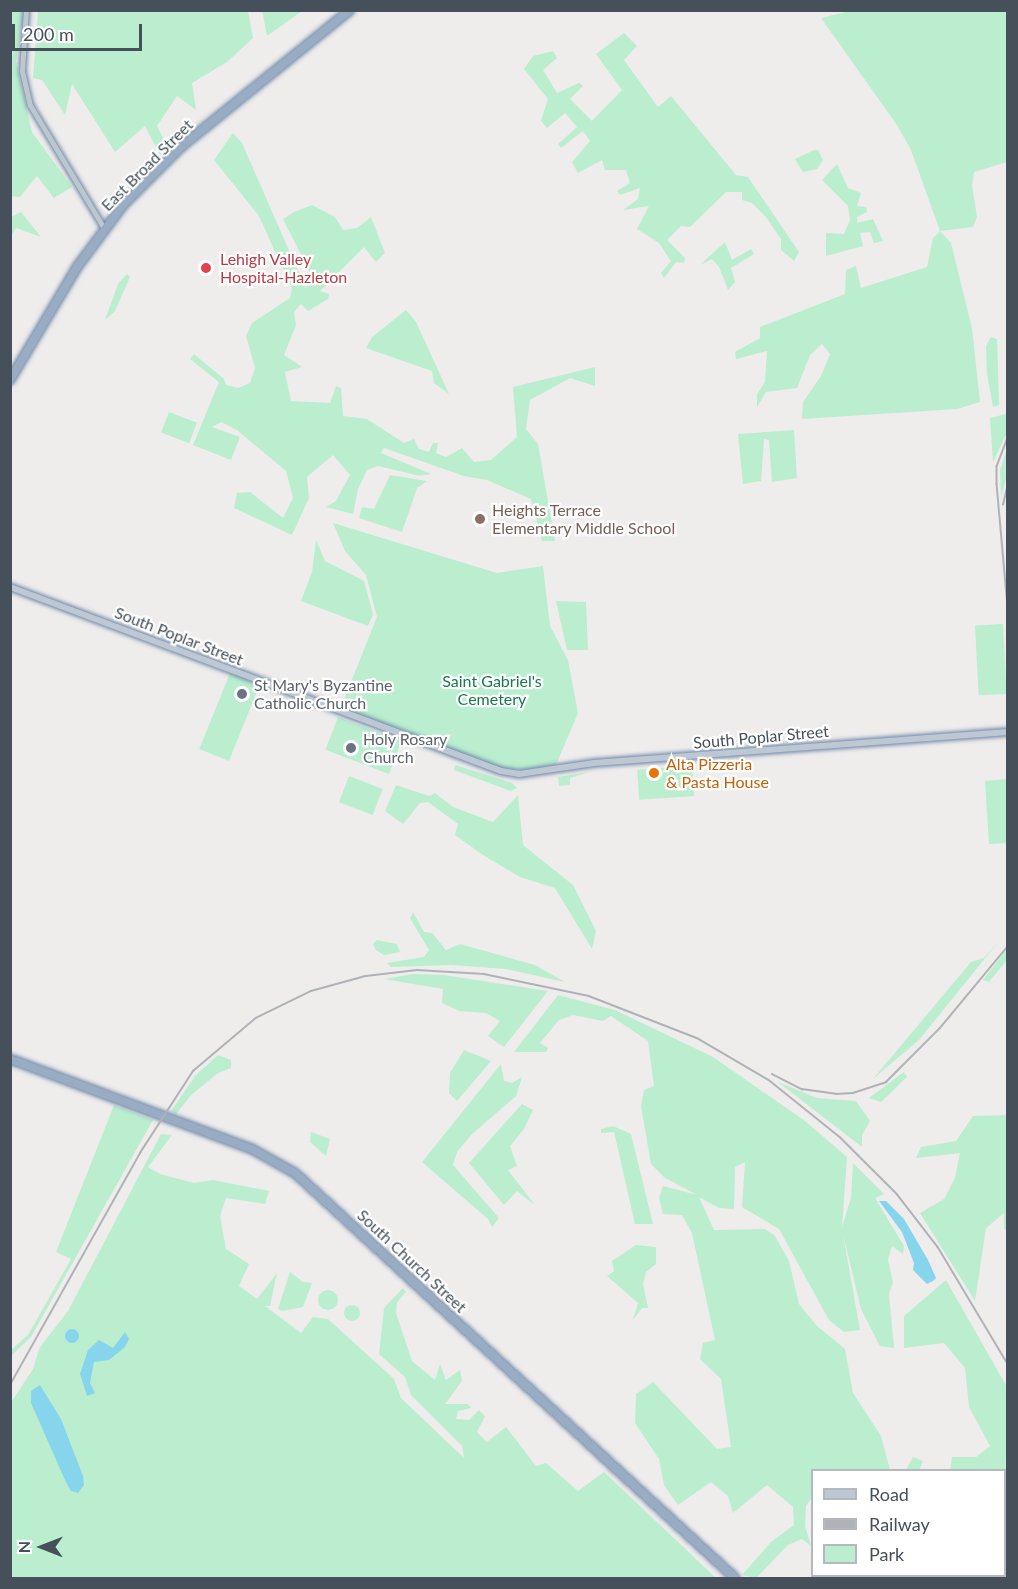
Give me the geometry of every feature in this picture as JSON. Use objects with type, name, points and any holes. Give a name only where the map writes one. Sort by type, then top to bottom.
[{"type":"highway","name":"East Broad Street","points":[[10,380],[104,228],[182,146],[350,10]]},
{"type":"highway","name":"South Church Street","points":[[10,1059],[252,1149],[295,1173],[735,1578]]},
{"type":"main road","name":"South Poplar Street","points":[[10,587],[501,771],[519,774],[594,763],[1008,732]]},
{"type":"street","points":[[26,10],[22,71],[30,105],[104,228]]},
{"type":"green space","points":[[262,10],[302,10],[302,11],[267,36]]},
{"type":"green space","points":[[10,11],[24,11],[16,62],[32,132],[72,187],[54,198],[37,176],[20,197],[11,196]]},
{"type":"green space","points":[[38,11],[248,11],[253,38],[227,62],[192,83],[196,110],[177,96],[157,126],[168,148],[160,155],[145,126],[115,152],[72,84],[65,115],[42,80],[33,78]]},
{"type":"green space","points":[[850,11],[1007,11],[1007,162],[974,172],[972,185],[977,217],[973,227],[940,231],[911,150],[897,125],[821,18]]},
{"type":"green space","points":[[624,33],[637,46],[624,60],[658,107],[671,96],[736,175],[748,177],[799,252],[794,261],[781,250],[781,239],[766,217],[752,203],[742,200],[742,192],[726,192],[690,227],[681,226],[667,240],[685,258],[684,263],[676,262],[664,278],[661,273],[671,261],[659,243],[637,229],[649,206],[623,210],[638,199],[640,188],[620,195],[617,191],[630,183],[626,170],[605,170],[602,160],[578,173],[572,162],[590,141],[583,131],[561,148],[558,144],[577,127],[565,113],[547,128],[541,121],[548,99],[524,69],[533,56],[553,51],[557,58],[543,70],[557,93],[579,83],[583,86],[570,99],[592,121],[622,90],[596,54]]},
{"type":"green space","points":[[233,133],[242,143],[305,287],[315,282],[283,219],[294,212],[312,205],[335,217],[343,230],[357,228],[371,217],[385,253],[376,262],[364,247],[320,291],[329,294],[328,299],[308,311],[301,304],[294,312],[296,325],[284,355],[302,367],[285,372],[291,401],[330,403],[336,386],[341,388],[343,416],[367,419],[404,443],[414,439],[419,449],[429,452],[433,443],[438,443],[436,453],[446,457],[462,448],[474,462],[491,460],[517,437],[513,387],[595,367],[595,386],[570,378],[530,400],[526,429],[538,444],[555,541],[542,541],[531,499],[487,480],[464,476],[384,448],[381,453],[431,474],[420,476],[378,466],[367,470],[358,489],[353,514],[326,507],[336,501],[350,475],[333,455],[307,477],[309,498],[292,535],[234,508],[237,493],[250,492],[283,518],[293,498],[286,471],[237,430],[221,422],[212,427],[240,437],[231,460],[193,445],[219,382],[190,359],[194,354],[224,379],[226,385],[238,388],[250,383],[255,368],[246,336],[252,323],[290,298],[292,289],[259,216],[214,160]]},
{"type":"green space","points":[[818,150],[823,160],[817,169],[803,172],[795,159]]},
{"type":"green space","points":[[837,164],[848,188],[861,193],[857,206],[866,207],[867,212],[857,217],[857,223],[873,219],[883,241],[874,243],[870,232],[860,233],[863,246],[826,256],[826,233],[844,234],[850,220],[848,206],[822,180]]},
{"type":"green space","points":[[21,212],[41,237],[16,228],[11,236],[11,217]]},
{"type":"green space","points":[[940,231],[951,243],[972,328],[980,402],[957,409],[802,419],[803,402],[821,376],[830,354],[822,344],[810,355],[797,388],[766,392],[757,407],[757,394],[765,382],[767,351],[736,359],[735,352],[760,338],[760,327],[845,294],[846,270],[856,266],[861,288],[927,267],[933,238]]},
{"type":"green space","points":[[725,242],[732,260],[751,249],[754,254],[731,268],[735,282],[728,290],[719,267],[712,259],[700,265]]},
{"type":"green space","points":[[127,274],[130,277],[115,311],[105,320],[118,284]]},
{"type":"green space","points":[[406,310],[416,322],[449,394],[434,383],[432,371],[366,348],[372,337]]},
{"type":"green space","points":[[991,337],[997,339],[999,405],[993,407],[987,374],[986,346]]},
{"type":"green space","points":[[169,412],[197,423],[189,443],[161,433]]},
{"type":"green space","points":[[1006,414],[1007,433],[993,462],[990,418]]},
{"type":"green space","points":[[794,430],[797,478],[772,482],[769,440],[764,439],[761,481],[743,484],[738,434]]},
{"type":"green space","points":[[1007,449],[1007,476],[1001,497],[1000,470]]},
{"type":"green space","points":[[390,475],[427,481],[417,488],[402,532],[359,518],[362,507],[374,509]]},
{"type":"green space","name":"Saint Gabriel's Cemetery","points":[[333,523],[497,573],[543,566],[550,626],[568,660],[578,713],[556,765],[527,770],[500,768],[341,707],[377,617],[366,575],[345,551]]},
{"type":"green space","points":[[316,540],[325,561],[364,581],[373,614],[368,626],[301,601],[312,572]]},
{"type":"green space","points":[[556,601],[586,602],[588,650],[567,650]]},
{"type":"green space","points":[[1003,624],[1007,694],[979,695],[975,625]]},
{"type":"green space","points":[[230,673],[260,685],[229,761],[199,749]]},
{"type":"green space","points":[[338,717],[401,741],[389,774],[325,750]]},
{"type":"green space","points":[[455,765],[512,783],[517,788],[511,791],[454,770]]},
{"type":"green space","points":[[692,766],[694,796],[639,800],[637,770]]},
{"type":"green space","points":[[589,772],[570,778],[570,785],[559,786],[558,777]]},
{"type":"green space","points":[[349,776],[383,789],[373,815],[339,802]]},
{"type":"green space","points":[[1007,779],[1007,843],[989,844],[985,781]]},
{"type":"green space","points":[[396,785],[429,796],[435,793],[453,807],[493,822],[518,795],[523,845],[573,885],[596,931],[592,949],[555,888],[520,877],[483,855],[455,835],[458,824],[428,802],[420,803],[403,824],[385,811]]},
{"type":"green space","points":[[413,912],[424,932],[432,933],[446,950],[460,944],[535,965],[565,982],[506,969],[451,965],[391,967],[387,963],[424,957],[429,950],[410,918]]},
{"type":"green space","points":[[377,940],[397,944],[400,952],[384,955],[376,950],[373,944]]},
{"type":"green space","points":[[999,941],[919,1040],[873,1079],[971,962],[984,958]]},
{"type":"green space","points":[[1007,949],[1007,960],[989,982],[983,980]]},
{"type":"green space","points":[[413,974],[444,975],[548,991],[504,1047],[488,1036],[500,1021],[486,1013],[459,1011],[442,1003],[443,989],[384,979]]},
{"type":"green space","points":[[558,995],[615,1010],[713,1057],[805,1121],[847,1157],[842,1227],[851,1198],[853,1163],[884,1194],[875,1198],[904,1246],[903,1254],[892,1246],[888,1260],[893,1282],[889,1294],[894,1348],[880,1346],[861,1309],[843,1234],[860,1330],[844,1332],[829,1320],[779,1229],[742,1207],[745,1162],[735,1167],[734,1209],[719,1208],[699,1197],[714,1230],[765,1229],[775,1236],[789,1261],[799,1304],[817,1326],[845,1349],[853,1393],[881,1436],[890,1469],[811,1469],[811,1499],[806,1506],[805,1526],[811,1546],[802,1539],[788,1545],[756,1578],[742,1575],[771,1542],[794,1525],[793,1507],[767,1485],[733,1513],[728,1496],[711,1482],[678,1505],[664,1485],[659,1459],[635,1423],[636,1394],[653,1382],[717,1449],[731,1447],[721,1379],[700,1359],[703,1343],[715,1340],[692,1233],[682,1215],[663,1214],[659,1198],[663,1186],[697,1195],[665,1178],[651,1164],[641,1106],[644,1090],[654,1086],[648,1041],[611,1016],[603,1021],[573,1015],[559,1020],[540,1043],[548,1048],[546,1052],[514,1052]]},
{"type":"green space","points":[[464,1050],[491,1061],[457,1101],[449,1093],[450,1073]]},
{"type":"green space","points":[[218,1055],[231,1060],[231,1068],[218,1073],[191,1095],[176,1114],[171,1111],[195,1076]]},
{"type":"green space","points":[[501,1064],[504,1081],[512,1083],[522,1077],[516,1096],[472,1134],[457,1152],[453,1165],[499,1218],[492,1227],[488,1219],[422,1162]]},
{"type":"green space","points":[[904,1072],[907,1077],[881,1102],[869,1098]]},
{"type":"green space","points":[[778,1082],[817,1098],[856,1101],[870,1121],[862,1135],[862,1147]]},
{"type":"green space","points":[[522,1104],[533,1110],[524,1129],[510,1146],[517,1166],[508,1170],[535,1205],[517,1191],[504,1205],[469,1163]]},
{"type":"green space","points":[[114,1105],[153,1120],[31,1337],[11,1356],[11,1350],[28,1335],[71,1259],[56,1252]]},
{"type":"green space","points":[[1007,1115],[1007,1230],[1004,1229],[1004,1213],[986,1228],[975,1301],[920,1213],[944,1199],[955,1178],[960,1153],[916,1158],[921,1147],[956,1141],[973,1116]]},
{"type":"green space","points":[[613,1126],[631,1134],[653,1224],[635,1224],[614,1132],[601,1133],[601,1129]]},
{"type":"green space","points":[[311,1132],[330,1139],[326,1156],[310,1142]]},
{"type":"green space","points":[[161,1134],[172,1135],[148,1167],[160,1174],[194,1183],[213,1180],[269,1191],[265,1204],[226,1198],[220,1216],[226,1249],[249,1264],[239,1286],[257,1299],[277,1273],[270,1306],[265,1306],[301,1333],[313,1317],[328,1319],[394,1379],[401,1398],[464,1458],[462,1446],[411,1395],[405,1377],[379,1354],[384,1308],[403,1288],[406,1292],[397,1302],[396,1313],[412,1361],[435,1380],[440,1364],[446,1380],[460,1370],[462,1381],[445,1404],[468,1404],[471,1408],[458,1411],[456,1419],[469,1420],[479,1410],[485,1416],[477,1432],[487,1442],[506,1427],[536,1466],[546,1463],[578,1491],[604,1472],[716,1578],[11,1578],[10,1404],[33,1369],[40,1347],[68,1311]]},
{"type":"green space","points":[[636,1245],[656,1247],[656,1264],[646,1272],[643,1284],[648,1308],[642,1308],[633,1320],[638,1303],[607,1276],[614,1271],[612,1261]]},
{"type":"green space","points":[[290,1272],[303,1282],[312,1283],[303,1307],[282,1311],[278,1309]]},
{"type":"green space","points":[[946,1280],[1007,1387],[1006,1469],[950,1469],[952,1457],[976,1457],[990,1446],[969,1407],[965,1368],[944,1343],[904,1348],[904,1316]]},
{"type":"green space","points":[[328,1290],[335,1293],[338,1300],[335,1307],[328,1310],[321,1307],[318,1300],[321,1293]]},
{"type":"green space","points":[[349,1305],[355,1305],[360,1313],[358,1319],[349,1321],[344,1316],[344,1310]]},
{"type":"green space","points":[[913,1457],[923,1461],[919,1469],[907,1469]]},
{"type":"green space","points":[[1006,1554],[1007,1554],[1007,1578],[990,1577],[1006,1577]]},
{"type":"water","points":[[879,1201],[886,1201],[904,1219],[928,1260],[936,1278],[933,1281],[927,1284],[913,1270],[914,1263],[902,1232]]},
{"type":"water","points":[[69,1329],[75,1329],[79,1336],[75,1343],[69,1343],[65,1339],[65,1333]]},
{"type":"water","points":[[125,1332],[129,1339],[125,1347],[109,1360],[94,1362],[90,1383],[95,1393],[87,1396],[80,1374],[88,1350],[99,1340],[113,1348]]},
{"type":"water","points":[[40,1385],[61,1419],[83,1476],[84,1485],[78,1493],[71,1491],[65,1480],[31,1403],[31,1391]]},
{"type":"railway","points":[[1008,438],[997,466],[1008,607]]},
{"type":"railway","points":[[1003,505],[1008,483]]},
{"type":"railway","points":[[772,1074],[802,1089],[836,1094],[853,1093],[886,1082],[940,1028],[1008,946]]},
{"type":"railway","points":[[10,1385],[140,1153],[193,1071],[256,1018],[311,991],[366,976],[417,970],[484,974],[589,996],[697,1038],[769,1080],[840,1137],[897,1194],[938,1247],[1008,1364]]},
{"type":"place","name":"Lehigh Valley Hospital-Hazleton","points":[[206,268]]},
{"type":"place","name":"Heights Terrace Elementary Middle School","points":[[480,519]]},
{"type":"place","name":"St Mary's Byzantine Catholic Church","points":[[242,694]]},
{"type":"place","name":"Holy Rosary Church","points":[[351,748]]},
{"type":"place","name":"Alta Pizzeria & Pasta House","points":[[654,773]]}]
